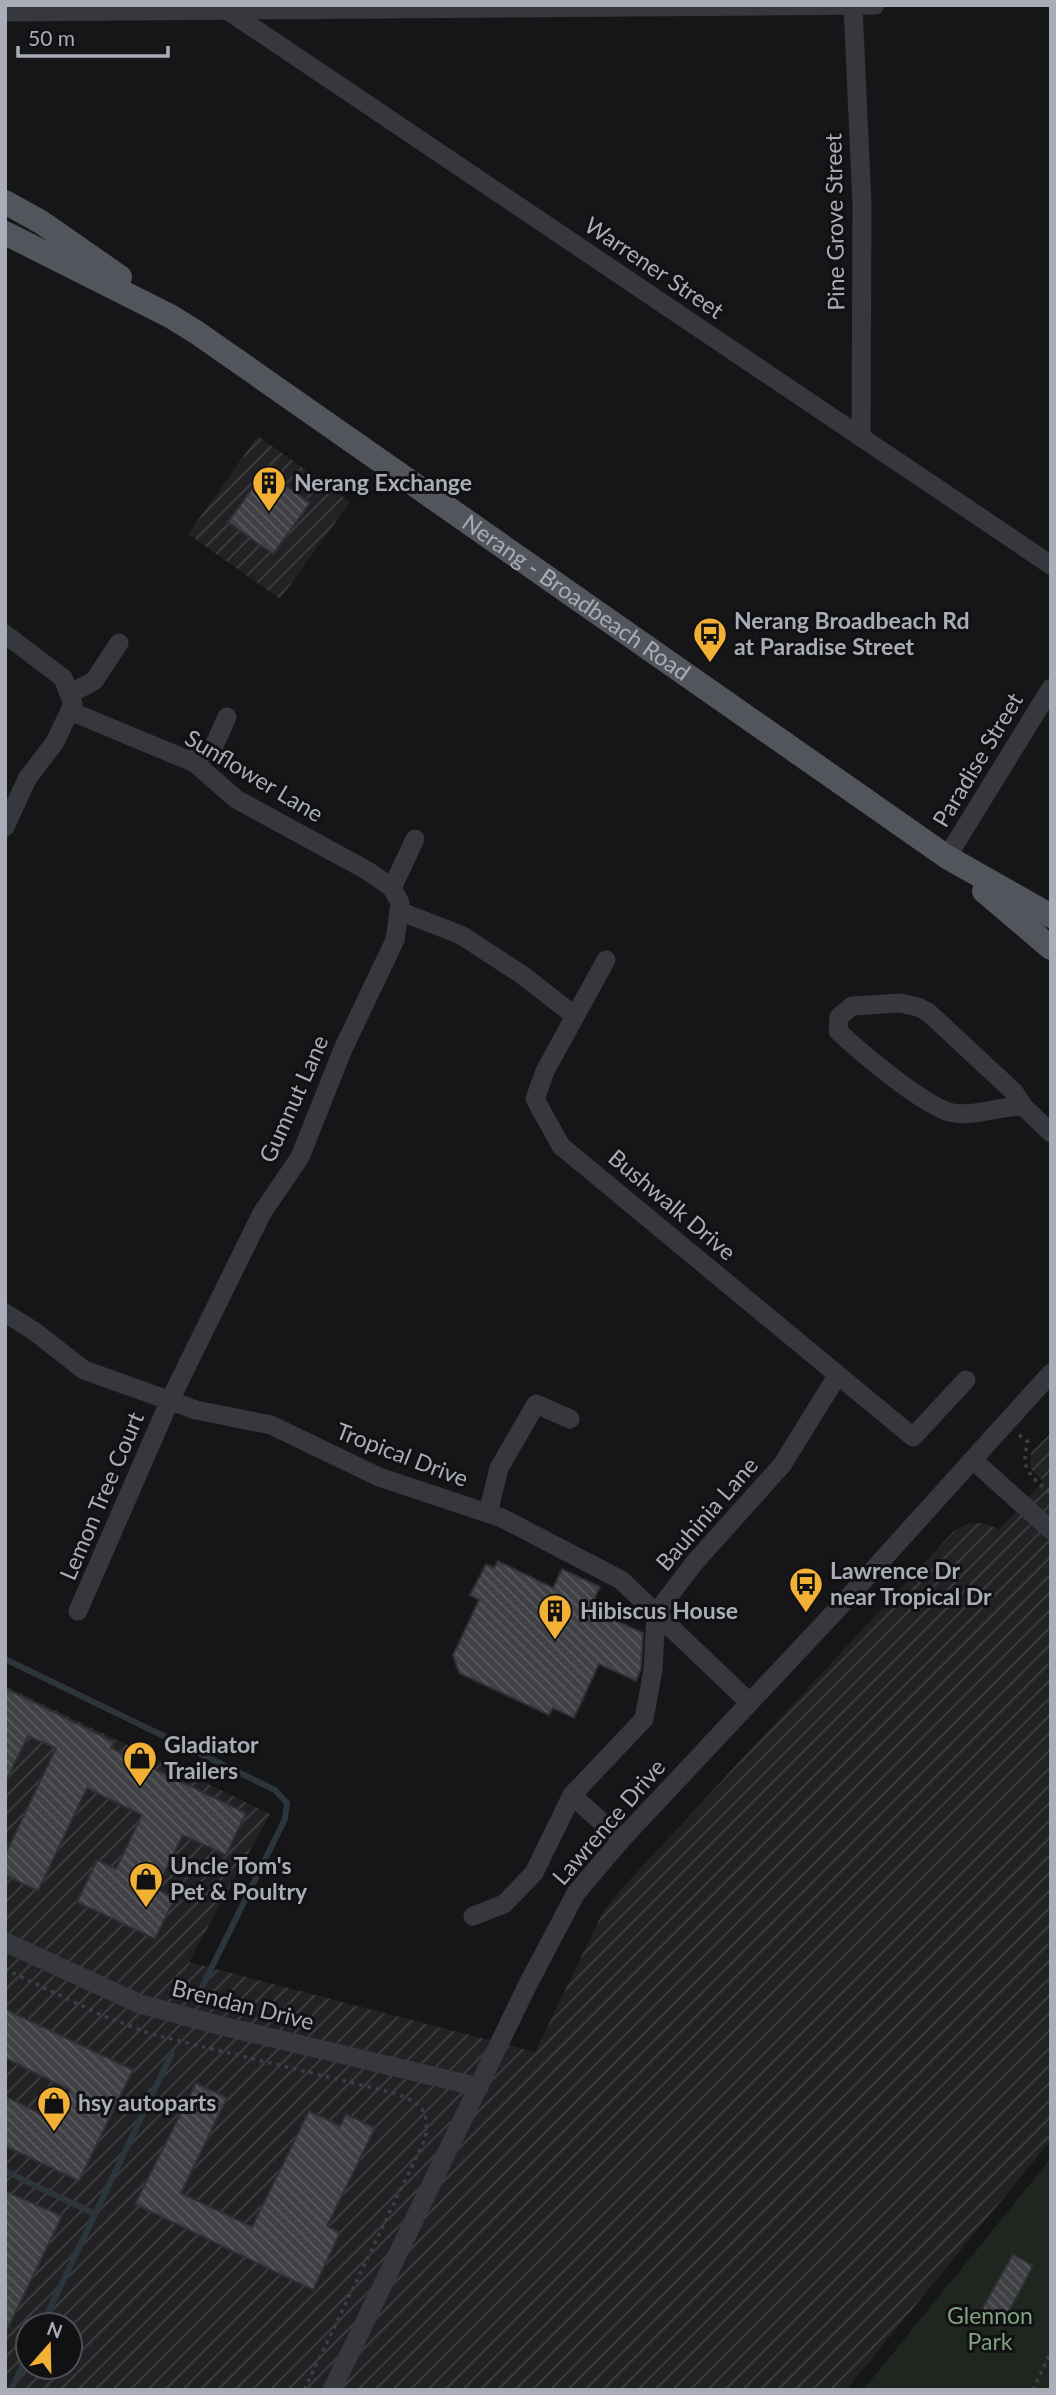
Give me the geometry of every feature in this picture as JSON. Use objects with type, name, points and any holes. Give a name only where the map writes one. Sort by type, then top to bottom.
[{"type":"main road","name":"Nerang - Broadbeach Road","points":[[5,202],[41,222],[104,265],[170,316],[947,857],[1051,916]]},
{"type":"main road","name":"Nerang - Broadbeach Road","points":[[5,233],[170,316]]},
{"type":"main road","name":"Nerang - Broadbeach Road","points":[[947,857],[1051,948]]},
{"type":"street","points":[[5,12],[875,5]]},
{"type":"street","name":"Pine Grove Street","points":[[853,6],[862,204],[861,437]]},
{"type":"street","name":"Warrener Street","points":[[230,12],[1051,565]]},
{"type":"street","points":[[5,634],[63,678],[69,702]]},
{"type":"street","points":[[5,827],[27,779],[55,743],[69,702],[94,681],[119,643]]},
{"type":"street","name":"Paradise Street","points":[[947,857],[1051,688]]},
{"type":"street","name":"Sunflower Lane","points":[[69,702],[195,763],[236,799],[368,871],[392,888]]},
{"type":"street","points":[[188,760],[212,750],[227,717]]},
{"type":"street","points":[[392,888],[415,839]]},
{"type":"street","name":"Gumnut Lane","points":[[170,1400],[262,1213],[300,1157],[343,1049],[394,940],[400,903],[392,888]]},
{"type":"street","points":[[399,911],[461,935],[522,974],[575,1016]]},
{"type":"street","name":"Bushwalk Drive","points":[[606,960],[545,1071],[535,1099],[561,1146],[913,1437],[966,1380]]},
{"type":"street","points":[[1023,1106],[1005,1106],[968,1114],[953,1113],[929,1104],[838,1031],[839,1017],[852,1006],[900,1003],[928,1012],[1014,1093],[1023,1106],[1051,1133]]},
{"type":"street","name":"Tropical Drive","points":[[7,1318],[34,1331],[84,1370],[196,1410],[271,1425],[379,1477],[502,1518],[621,1580],[748,1701]]},
{"type":"street","name":"Lawrence Drive","points":[[332,2390],[564,1914],[595,1869],[748,1701],[845,1601],[1051,1373]]},
{"type":"street","name":"Bauhinia Lane","points":[[656,1613],[695,1562],[782,1465],[837,1376]]},
{"type":"street","name":"Lemon Tree Court","points":[[78,1611],[170,1400]]},
{"type":"street","points":[[488,1513],[499,1468],[536,1404],[570,1419]]},
{"type":"street","points":[[973,1460],[1051,1530]]},
{"type":"street","points":[[472,1916],[504,1904],[534,1873],[572,1795],[644,1719],[653,1670],[656,1613]]},
{"type":"street","points":[[572,1795],[621,1840]]},
{"type":"street","name":"Brendan Drive","points":[[5,1942],[109,1991],[161,2010],[479,2087]]},
{"type":"path","points":[[1006,1423],[1028,1442],[1024,1454],[1028,1474],[1051,1494]]},
{"type":"path","points":[[5,1969],[139,2031],[394,2093],[423,2109],[428,2118],[425,2139],[304,2390]]},
{"type":"path","points":[[1033,2390],[1051,2351]]},
{"type":"shaded area","points":[[258,436],[350,502],[280,599],[188,534]]},
{"type":"shaded area","points":[[1051,1433],[1051,2140],[846,2390],[5,2390],[5,1686],[270,1814],[189,1962],[535,2052],[603,1912],[624,1886],[953,1532],[966,1524],[982,1523],[1000,1529],[1043,1481],[1030,1468],[1031,1453]]},
{"type":"green space","name":"Glennon Park","points":[[1051,2158],[1051,2390],[863,2390]]},
{"type":"building","name":"Nerang Exchange","points":[[265,471],[310,503],[273,554],[228,522]]},
{"type":"building","name":"Hibiscus House","points":[[498,1561],[553,1588],[562,1569],[600,1587],[593,1601],[602,1605],[598,1612],[643,1633],[641,1669],[636,1681],[599,1664],[574,1718],[553,1708],[549,1715],[459,1673],[453,1655],[479,1600],[470,1595],[486,1564],[494,1568]]},
{"type":"building","points":[[5,1688],[114,1742],[111,1748],[246,1813],[226,1855],[183,1835],[156,1889],[175,1898],[155,1939],[77,1902],[97,1860],[116,1869],[142,1815],[87,1788],[38,1891],[5,1875],[5,1855],[56,1748],[28,1736],[5,1783]]},
{"type":"building","points":[[5,2009],[133,2070],[79,2181],[5,2146],[5,2096],[55,2121],[70,2090],[5,2058]]},
{"type":"building","points":[[196,2083],[227,2098],[181,2193],[252,2227],[309,2111],[340,2126],[346,2114],[375,2128],[327,2226],[340,2233],[313,2290],[135,2204]]},
{"type":"building","points":[[5,2191],[62,2216],[5,2334]]},
{"type":"building","points":[[1013,2254],[1033,2266],[1000,2328],[978,2316]]},
{"type":"waterway","points":[[5,1659],[275,1790],[287,1803],[285,1819],[203,1985]]},
{"type":"waterway","points":[[49,2311],[172,2053]]},
{"type":"waterway","points":[[5,2171],[95,2214]]},
{"type":"waterway","points":[[11,2390],[15,2381]]},
{"type":"place","name":"Nerang Exchange","points":[[269,513]]},
{"type":"place","name":"Nerang Broadbeach Rd at Paradise Street","points":[[710,664]]},
{"type":"place","name":"Lawrence Dr near Tropical Dr","points":[[806,1614]]},
{"type":"place","name":"Hibiscus House","points":[[555,1641]]},
{"type":"place","name":"Gladiator Trailers","points":[[140,1788]]},
{"type":"place","name":"Uncle Tom's Pet & Poultry","points":[[146,1909]]},
{"type":"place","name":"hsy autoparts","points":[[54,2133]]}]
